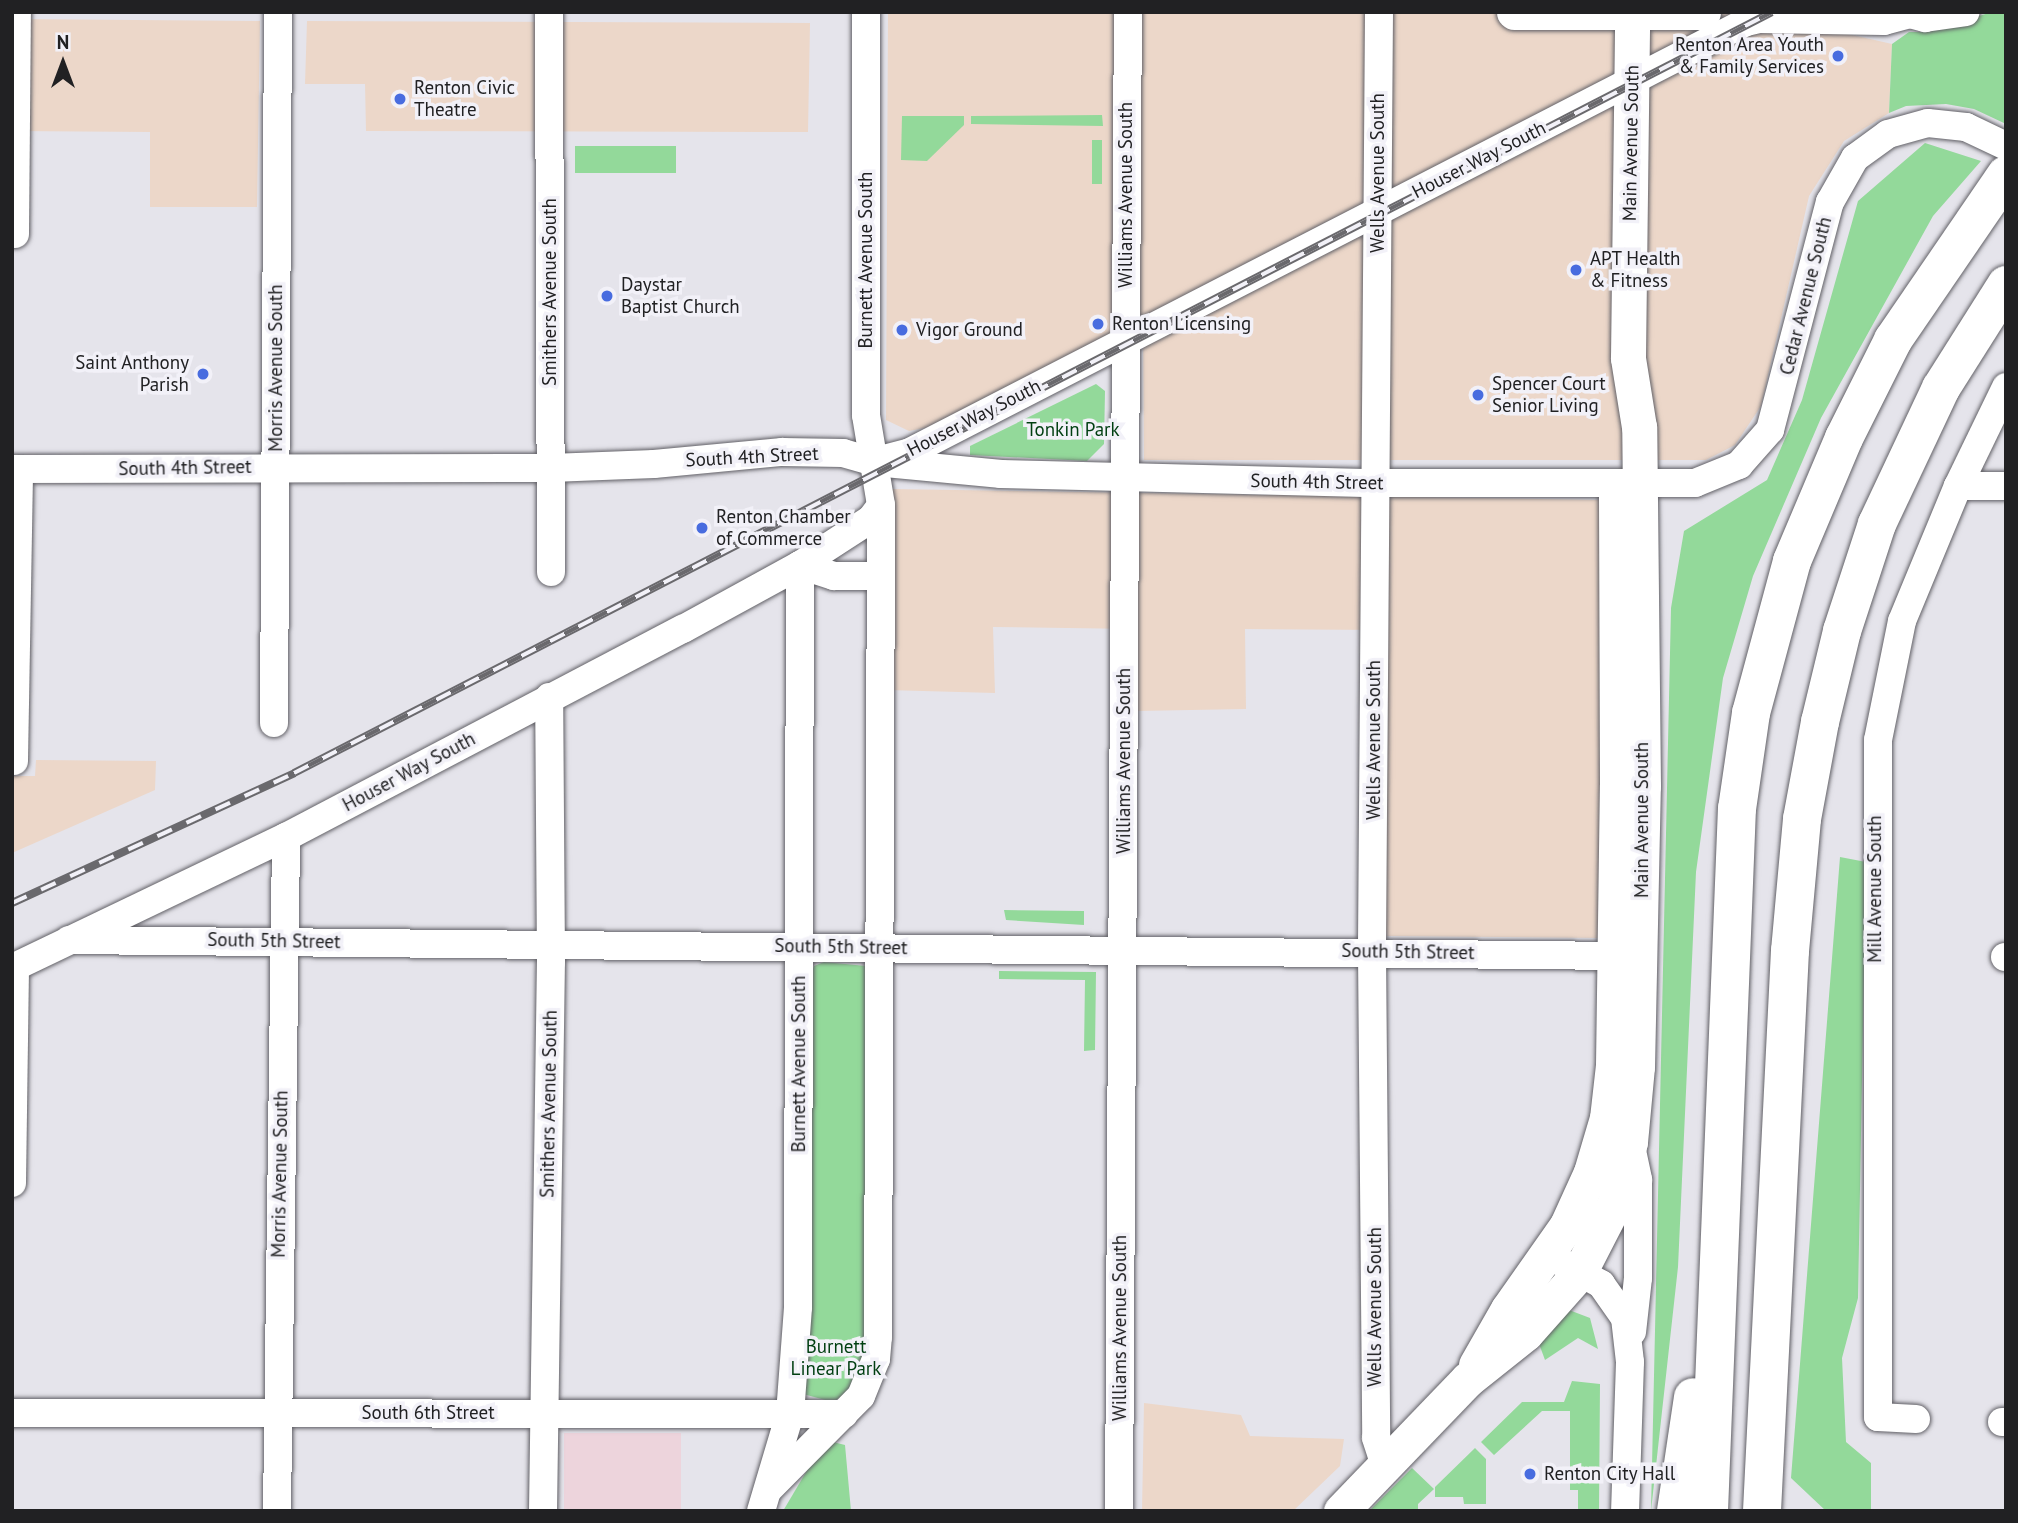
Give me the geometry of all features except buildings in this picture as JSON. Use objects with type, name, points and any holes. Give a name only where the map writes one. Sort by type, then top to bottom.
[{"type":"highway","points":[[1709,1511],[1717,1254],[1742,767],[1792,561],[1823,483],[1892,340],[2005,155]]},
{"type":"highway","points":[[1762,1511],[1790,951],[1802,819],[1820,722],[1842,631],[1877,524],[1941,388],[2006,285]]},
{"type":"highway","points":[[1676,1511],[1717,1254]]},
{"type":"main road","points":[[1514,12],[1703,12]]},
{"type":"main road","name":"Main Avenue South","points":[[1467,1380],[1526,1333],[1579,1273],[1615,1203],[1630,1142],[1637,1054],[1643,786],[1627,484],[1616,407],[1628,358],[1632,13]]},
{"type":"main road","name":"Main Avenue South","points":[[1467,1380],[1508,1309],[1549,1256],[1591,1172],[1607,1118],[1627,484]]},
{"type":"main road","points":[[1341,1511],[1467,1380]]},
{"type":"street","points":[[15,234],[17,12]]},
{"type":"street","name":"Morris Avenue South","points":[[274,723],[278,12]]},
{"type":"street","name":"Smithers Avenue South","points":[[549,12],[551,572]]},
{"type":"street","name":"Burnett Avenue South","points":[[765,1500],[861,1396],[876,1359],[880,507],[866,415],[866,12]]},
{"type":"street","name":"Williams Avenue South","points":[[1118,1511],[1128,12]]},
{"type":"street","name":"Wells Avenue South","points":[[1379,12],[1372,952],[1376,1438],[1385,1466]]},
{"type":"street","name":"Houser Way South","points":[[875,462],[910,452],[1759,19],[1884,21],[1910,13],[1925,18],[1965,12]]},
{"type":"street","name":"Cedar Avenue South","points":[[1627,484],[1710,480],[1738,465],[1762,443],[1776,417],[1830,202],[1855,158],[1888,134],[1928,123],[1966,127],[2005,155]]},
{"type":"street","name":"Mill Avenue South","points":[[1916,1419],[1878,1417],[1878,740],[1902,621],[1958,486],[2006,387]]},
{"type":"street","name":"South 4th Street","points":[[15,469],[551,468],[654,464],[782,452],[843,453],[875,462],[1001,474],[1375,483],[1627,484]]},
{"type":"street","points":[[14,761],[15,469]]},
{"type":"street","points":[[1958,486],[2006,486]]},
{"type":"street","points":[[800,565],[871,519],[880,507]]},
{"type":"street","points":[[800,565],[834,576],[880,576]]},
{"type":"street","name":"Burnett Avenue South","points":[[765,1500],[790,1414],[798,1307],[800,565]]},
{"type":"street","name":"Houser Way South","points":[[13,967],[286,837],[800,565]]},
{"type":"street","name":"Smithers Avenue South","points":[[543,1511],[551,944],[548,697]]},
{"type":"street","name":"Morris Avenue South","points":[[277,1511],[282,941],[286,837]]},
{"type":"street","name":"South 5th Street","points":[[69,940],[1614,956]]},
{"type":"street","points":[[12,1183],[13,967]]},
{"type":"street","points":[[1625,1511],[1630,1349],[1638,1278],[1638,1180],[1630,1142]]},
{"type":"street","points":[[1549,1256],[1601,1284],[1618,1304],[1630,1349]]},
{"type":"street","name":"South 6th Street","points":[[12,1413],[844,1414]]},
{"type":"shaded area","points":[[888,12],[1752,12],[1892,44],[1889,113],[1844,141],[1809,196],[1761,406],[1735,445],[1706,460],[1144,460],[1143,320],[935,426],[909,431],[886,420]]},
{"type":"shaded area","points":[[12,19],[260,21],[257,207],[150,207],[150,132],[12,131]]},
{"type":"shaded area","points":[[307,21],[810,23],[808,132],[366,131],[365,84],[305,84]]},
{"type":"shaded area","points":[[891,489],[1602,500],[1601,938],[1382,936],[1382,630],[1245,629],[1246,709],[1136,711],[1136,629],[993,627],[995,693],[887,690]]},
{"type":"shaded area","points":[[36,760],[156,761],[155,790],[12,853],[12,776],[35,776]]},
{"type":"shaded area","points":[[1144,1403],[1241,1415],[1250,1436],[1344,1439],[1340,1466],[1293,1511],[1142,1511]]},
{"type":"shaded area","points":[[564,1433],[681,1433],[681,1511],[564,1511]]},
{"type":"green space","points":[[1992,12],[2006,12],[2006,124],[1974,109],[1946,104],[1906,106],[1889,113],[1892,44],[1909,32],[1927,32]]},
{"type":"green space","points":[[1102,115],[1103,126],[971,124],[971,116]]},
{"type":"green space","points":[[902,116],[964,116],[964,125],[927,161],[901,160]]},
{"type":"green space","points":[[1092,140],[1102,140],[1102,184],[1092,184]]},
{"type":"green space","points":[[1925,143],[1981,161],[1933,216],[1821,418],[1753,576],[1723,678],[1696,872],[1678,1267],[1651,1511],[1671,608],[1684,531],[1767,480],[1802,400],[1858,201]]},
{"type":"green space","points":[[575,146],[676,146],[676,173],[575,173]]},
{"type":"green space","name":"Tonkin Park","points":[[1096,384],[1105,391],[1104,444],[1087,461],[970,455],[970,446]]},
{"type":"green space","points":[[1840,857],[1866,862],[1858,1298],[1842,1358],[1846,1442],[1871,1463],[1871,1511],[1826,1511],[1791,1478]]},
{"type":"green space","points":[[1004,910],[1084,911],[1084,925],[1006,920]]},
{"type":"green space","name":"Burnett Linear Park","points":[[824,962],[866,966],[866,1376],[840,1399],[829,1401],[803,1394],[811,975],[814,966]]},
{"type":"green space","points":[[999,971],[1096,972],[1095,1050],[1084,1051],[1085,980],[999,979]]},
{"type":"green space","points":[[1569,1310],[1590,1318],[1598,1349],[1578,1338],[1545,1360],[1538,1341]]},
{"type":"green space","points":[[1572,1381],[1600,1384],[1599,1511],[1578,1511],[1578,1490],[1570,1490],[1570,1411],[1542,1411],[1494,1455],[1481,1442],[1522,1402],[1564,1402]]},
{"type":"green space","points":[[833,1442],[845,1445],[851,1511],[783,1511],[812,1462]]},
{"type":"green space","points":[[1475,1448],[1486,1459],[1486,1504],[1464,1504],[1463,1497],[1435,1497],[1435,1487]]},
{"type":"green space","points":[[1412,1468],[1434,1489],[1418,1504],[1418,1511],[1369,1511]]},
{"type":"railway","points":[[12,903],[294,773],[1772,12]]},
{"type":"place","name":"Renton Area Youth & Family Services","points":[[1838,56]]},
{"type":"place","name":"Renton Civic Theatre","points":[[400,99]]},
{"type":"place","name":"APT Health & Fitness","points":[[1576,270]]},
{"type":"place","name":"Daystar Baptist Church","points":[[607,296]]},
{"type":"place","name":"Renton Licensing","points":[[1098,324]]},
{"type":"place","name":"Vigor Ground","points":[[902,330]]},
{"type":"place","name":"Saint Anthony Parish","points":[[203,374]]},
{"type":"place","name":"Spencer Court Senior Living","points":[[1478,395]]},
{"type":"place","name":"Renton Chamber of Commerce","points":[[702,528]]},
{"type":"place","name":"Renton City Hall","points":[[1530,1474]]}]
